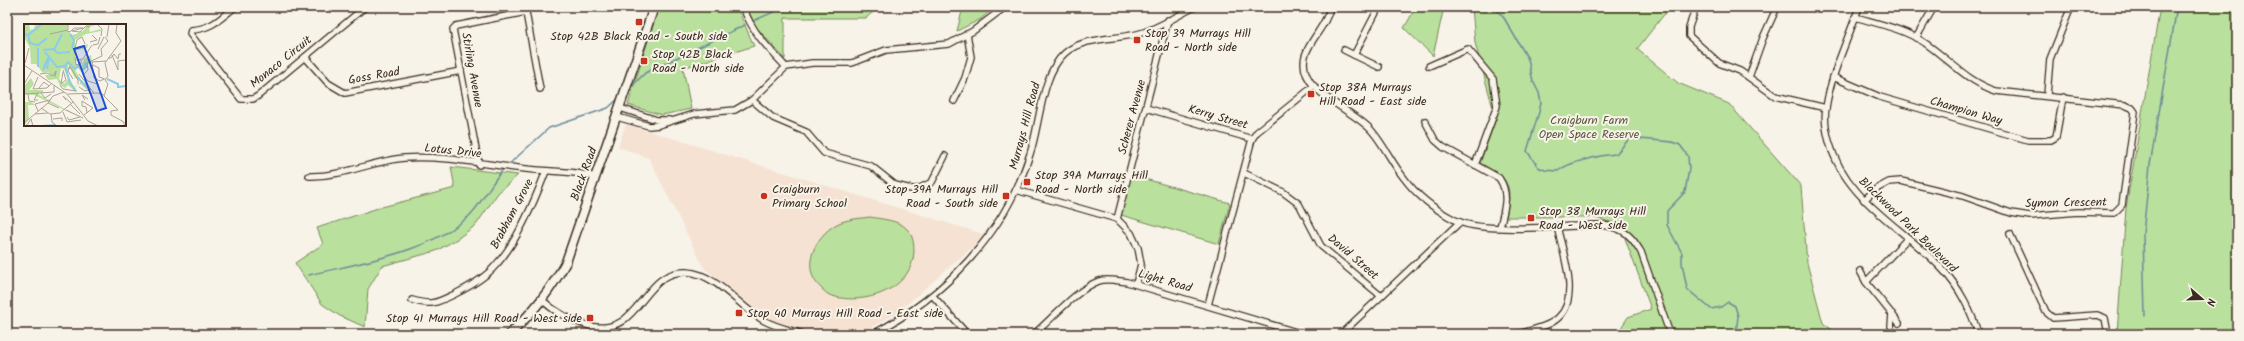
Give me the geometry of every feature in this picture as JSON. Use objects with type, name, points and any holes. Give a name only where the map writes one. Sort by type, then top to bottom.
[{"type":"main road","name":"Black Road","points":[[510,334],[542,300],[566,262],[654,7]]},
{"type":"street","name":"Monaco Circuit","points":[[235,7],[211,26],[204,30],[191,30],[190,34],[241,99],[253,99],[258,96],[365,7]]},
{"type":"street","points":[[743,7],[757,36],[786,67]]},
{"type":"street","points":[[617,117],[649,126],[659,126],[694,114],[735,110],[752,100],[786,67],[812,63],[852,63],[886,50],[949,44],[967,34],[1005,7]]},
{"type":"street","name":"Murrays Hill Road","points":[[873,334],[902,318],[933,296],[946,285],[976,251],[1016,190],[1031,153],[1050,77],[1056,63],[1065,53],[1086,42],[1142,33],[1195,7]]},
{"type":"street","points":[[1330,7],[1305,56],[1305,67],[1314,86],[1321,93],[1359,118],[1370,128],[1404,178],[1417,193],[1431,205],[1460,222],[1470,225],[1500,227],[1607,225],[1619,229],[1634,240],[1641,252],[1670,334]]},
{"type":"street","points":[[1354,55],[1379,7]]},
{"type":"street","points":[[1696,7],[1689,27],[1689,36],[1718,63],[1740,71],[1765,90],[1782,99],[1826,108]]},
{"type":"street","points":[[1748,77],[1762,38],[1777,7]]},
{"type":"street","name":"Blackwood Park Boulevard","points":[[1859,7],[1834,77],[1826,108],[1825,125],[1833,156],[1847,182],[1864,200],[1943,270],[1953,283],[1967,307],[1978,334]]},
{"type":"street","points":[[1916,38],[1934,7]]},
{"type":"street","points":[[2047,95],[2050,59],[2071,7]]},
{"type":"street","points":[[525,10],[540,89]]},
{"type":"street","name":"Stirling Avenue","points":[[479,165],[453,29],[456,26],[525,10]]},
{"type":"street","name":"Symon Crescent","points":[[1855,17],[1898,30],[1916,38],[1977,84],[1996,91],[2047,95],[2124,105],[2132,108],[2135,112],[2122,205],[2114,213],[2078,212],[2030,216],[2011,213],[1963,196],[1901,181],[1889,182],[1876,189],[1864,200]]},
{"type":"street","name":"Scherer Avenue","points":[[1117,219],[1168,20]]},
{"type":"street","points":[[954,101],[965,78],[971,57],[967,34]]},
{"type":"street","points":[[1429,66],[1468,49],[1493,80],[1497,99],[1495,112],[1475,165]]},
{"type":"street","points":[[1344,50],[1379,67]]},
{"type":"street","name":"Goss Road","points":[[305,57],[328,83],[345,92],[461,71]]},
{"type":"street","name":"Champion Way","points":[[1834,77],[1880,97],[2028,140],[2051,140],[2056,137],[2063,97]]},
{"type":"street","name":"Kerry Street","points":[[1146,108],[1252,139],[1314,86]]},
{"type":"street","points":[[752,100],[773,118],[806,132],[824,153],[871,166],[895,185],[911,189],[918,188],[932,182],[945,156]]},
{"type":"street","points":[[620,108],[657,120],[674,121]]},
{"type":"street","points":[[1425,121],[1435,140],[1443,147],[1492,173],[1504,185],[1506,202],[1500,227]]},
{"type":"street","points":[[1208,305],[1252,139]]},
{"type":"street","name":"Lotus Drive","points":[[309,176],[329,176],[380,161],[405,158],[427,158],[510,168],[583,173],[595,177]]},
{"type":"street","name":"Brabham Grove","points":[[412,300],[426,304],[435,304],[471,286],[495,267],[506,252],[534,200],[546,171]]},
{"type":"street","name":"David Street","points":[[1244,172],[1283,192],[1299,204],[1321,246],[1381,296]]},
{"type":"street","points":[[1016,190],[1117,219],[1131,233],[1138,248],[1141,264],[1136,284]]},
{"type":"street","points":[[1341,334],[1460,222]]},
{"type":"street","points":[[1518,334],[1552,322],[1559,317],[1568,302],[1569,285],[1557,226]]},
{"type":"street","points":[[2010,234],[2046,312],[2053,318],[2097,315],[2106,318],[2108,334]]},
{"type":"street","points":[[2014,242],[2020,238]]},
{"type":"street","points":[[1866,282],[1907,239]]},
{"type":"street","points":[[1860,271],[1866,282],[1899,323]]},
{"type":"street","points":[[542,300],[552,309],[571,320],[596,327],[609,327],[627,319],[660,280],[684,272],[706,277],[763,320],[803,334]]},
{"type":"street","name":"Light Road","points":[[1034,334],[1083,291],[1100,281],[1127,282],[1136,284],[1303,334]]},
{"type":"street","points":[[933,296],[967,334]]},
{"type":"street","points":[[1891,326],[1892,314]]},
{"type":"street","points":[[608,334],[609,327]]},
{"type":"street","points":[[1041,328],[1046,334]]},
{"type":"shaded area","name":"Craigburn Primary School","points":[[626,124],[983,234],[977,243],[897,313],[861,333],[800,329],[772,320],[760,313],[704,268],[649,158],[618,147]]},
{"type":"green space","points":[[674,7],[737,7],[754,46],[683,68],[691,109],[662,115],[628,105],[657,11]]},
{"type":"green space","points":[[747,7],[879,7],[866,18],[785,18],[785,59],[755,26]]},
{"type":"green space","points":[[963,7],[994,7],[981,19],[957,31]]},
{"type":"green space","points":[[1416,7],[1444,7],[1433,56],[1404,28]]},
{"type":"green space","name":"Craigburn Farm Open Space Reserve","points":[[1472,7],[1670,7],[1637,49],[1678,83],[1729,104],[1801,186],[1807,263],[1823,323],[1838,334],[1617,334],[1628,317],[1651,309],[1620,225],[1592,217],[1506,217],[1509,196],[1506,183],[1497,173],[1480,163],[1496,119],[1475,43]]},
{"type":"green space","points":[[2160,7],[2237,7],[2237,296],[2232,334],[2117,334],[2126,208]]},
{"type":"green space","points":[[451,167],[518,175],[498,193],[476,225],[457,239],[436,251],[382,266],[368,289],[365,327],[340,316],[322,304],[295,263],[323,244],[317,228],[378,208],[455,188]]},
{"type":"green space","points":[[1131,175],[1230,203],[1219,244],[1121,215]]},
{"type":"green space","points":[[870,217],[895,222],[904,226],[909,231],[914,246],[911,265],[905,276],[896,285],[884,292],[858,299],[845,299],[829,295],[816,282],[812,274],[812,256],[819,240],[836,224]]},
{"type":"waterway","points":[[753,21],[785,7]]},
{"type":"waterway","points":[[1494,7],[1504,18],[1528,59],[1533,81],[1539,93],[1541,103],[1527,151],[1538,167],[1545,170],[1558,171],[1569,165],[1594,157],[1616,154],[1630,138],[1672,142],[1680,145],[1688,156],[1689,169],[1685,192],[1667,211],[1667,225],[1682,253],[1682,263],[1687,289],[1711,309],[1721,307],[1728,302],[1735,306],[1738,316],[1736,334]]},
{"type":"waterway","points":[[2145,316],[2143,234],[2150,165],[2177,7]]},
{"type":"waterway","points":[[631,87],[645,73],[745,25]]},
{"type":"waterway","points":[[507,166],[549,128],[608,108],[619,98]]},
{"type":"waterway","points":[[309,275],[392,255],[432,240],[451,230],[473,212],[504,168]]},
{"type":"place","name":"Stop 42B Black Road - South side","points":[[639,22]]},
{"type":"place","name":"Stop 39 Murrays Hill Road - North side","points":[[1137,40]]},
{"type":"place","name":"Stop 42B Black Road - North side","points":[[644,61]]},
{"type":"place","name":"Stop 38A Murrays Hill Road - East side","points":[[1311,94]]},
{"type":"place","name":"Stop 39A Murrays Hill Road - North side","points":[[1027,182]]},
{"type":"place","name":"Craigburn Primary School","points":[[764,196]]},
{"type":"place","name":"Stop 39A Murrays Hill Road - South side","points":[[1006,196]]},
{"type":"place","name":"Stop 38 Murrays Hill Road - West side","points":[[1531,218]]},
{"type":"place","name":"Stop 40 Murrays Hill Road - East side","points":[[739,313]]},
{"type":"place","name":"Stop 41 Murrays Hill Road - West side","points":[[590,318]]}]
